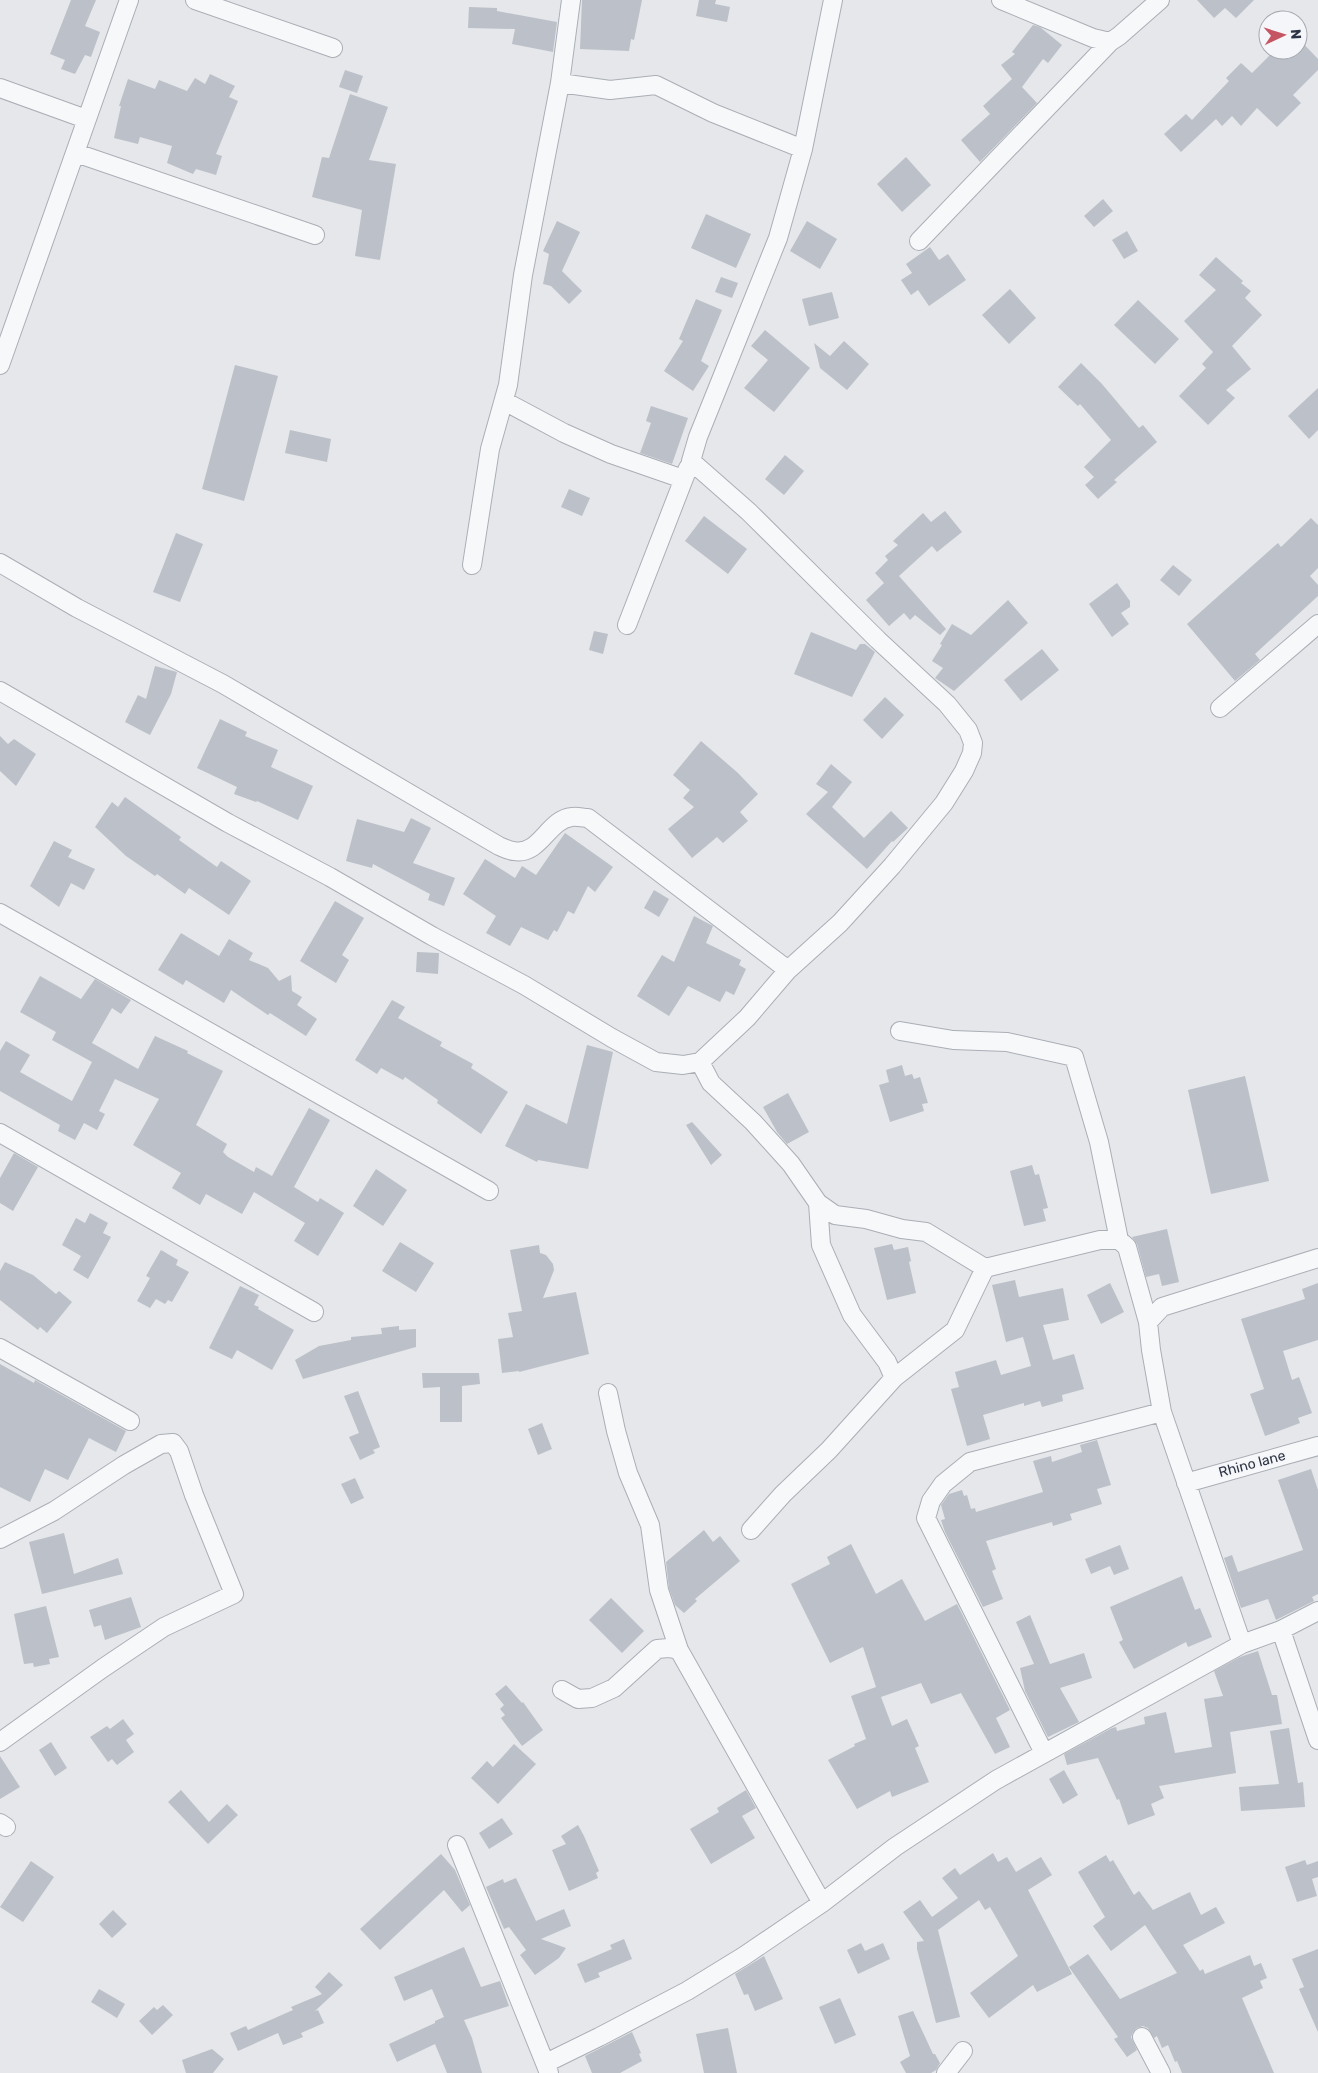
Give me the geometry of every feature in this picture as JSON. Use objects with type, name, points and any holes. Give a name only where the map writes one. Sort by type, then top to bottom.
[{"type":"street","points":[[0,365],[76,153],[86,119],[130,0]]},
{"type":"street","points":[[195,0],[333,48]]},
{"type":"street","points":[[472,565],[490,449],[504,401],[523,274],[560,83],[571,0]]},
{"type":"street","points":[[627,625],[691,461],[698,437],[778,238],[803,149],[834,0]]},
{"type":"street","points":[[1001,0],[1093,38],[1110,42]]},
{"type":"street","points":[[919,241],[1110,42],[1160,0]]},
{"type":"street","points":[[560,83],[610,90],[656,85],[713,113],[803,149]]},
{"type":"street","points":[[0,88],[86,119]]},
{"type":"street","points":[[76,153],[315,235]]},
{"type":"street","points":[[504,401],[564,433],[611,454],[683,479]]},
{"type":"street","points":[[0,691],[228,823],[330,877],[432,936],[524,985],[656,1062],[683,1065],[700,1062],[747,1018],[788,970],[840,923],[944,803],[964,771],[972,753],[972,743],[968,730],[947,704],[878,640],[721,485],[691,461]]},
{"type":"street","points":[[0,563],[77,608],[224,684],[499,846],[515,852],[524,850],[537,844],[556,822],[571,816],[588,818],[788,970]]},
{"type":"street","points":[[1220,708],[1318,624]]},
{"type":"street","points":[[0,913],[489,1191]]},
{"type":"street","points":[[900,1031],[953,1040],[1007,1042],[1074,1058],[1099,1142],[1119,1240],[1127,1247],[1148,1322],[1162,1412],[1242,1644]]},
{"type":"street","points":[[700,1062],[711,1084],[754,1122],[791,1164],[818,1203],[835,1215],[866,1219],[902,1229],[926,1232],[985,1268],[1100,1240],[1119,1240]]},
{"type":"street","points":[[0,1133],[314,1312]]},
{"type":"street","points":[[818,1203],[821,1245],[852,1315],[887,1362],[894,1378]]},
{"type":"street","points":[[1148,1322],[1162,1308],[1318,1258]]},
{"type":"street","points":[[751,1530],[783,1494],[829,1450],[894,1378],[955,1330],[985,1268]]},
{"type":"street","points":[[0,1348],[130,1421]]},
{"type":"street","points":[[608,1393],[628,1473],[650,1525],[659,1590],[679,1650],[822,1903]]},
{"type":"street","points":[[1044,1753],[926,1518],[931,1500],[943,1484],[970,1462],[1162,1412]]},
{"type":"street","points":[[0,1539],[54,1511],[162,1444],[173,1443],[179,1451],[194,1495],[234,1594],[164,1627],[96,1672],[0,1742]]},
{"type":"street","name":"Rhino lane","points":[[1186,1483],[1318,1446]]},
{"type":"street","points":[[457,1845],[547,2068],[686,1991],[744,1956],[822,1903],[895,1847],[996,1780],[1242,1644],[1281,1630],[1318,1611]]},
{"type":"street","points":[[1281,1630],[1318,1740]]},
{"type":"street","points":[[562,1690],[578,1699],[592,1698],[614,1688],[658,1649],[669,1648],[679,1650]]},
{"type":"street","points":[[1142,2037],[1161,2073]]},
{"type":"street","points":[[946,2073],[963,2051]]},
{"type":"building","points":[[71,0],[96,0],[85,26],[100,32],[91,57],[85,55],[75,74],[61,69],[65,60],[50,54]]},
{"type":"building","points":[[582,0],[642,0],[634,40],[631,39],[629,51],[580,49]]},
{"type":"building","points":[[699,0],[716,0],[715,4],[730,7],[727,22],[696,16]]},
{"type":"building","points":[[1197,0],[1254,0],[1236,18],[1225,8],[1214,18]]},
{"type":"building","points":[[469,7],[497,8],[497,11],[557,22],[553,52],[512,44],[515,29],[468,28]]},
{"type":"building","points":[[1033,25],[1040,27],[1062,45],[1048,63],[1043,59],[1022,87],[1037,103],[980,162],[961,140],[990,114],[983,106],[1012,79],[1001,65],[1015,54],[1012,52]]},
{"type":"building","points":[[1308,48],[1318,59],[1318,70],[1293,95],[1301,103],[1277,127],[1257,108],[1241,126],[1232,116],[1222,126],[1216,119],[1181,152],[1164,134],[1186,114],[1192,120],[1229,81],[1226,78],[1241,63],[1252,73],[1265,60],[1308,60]]},
{"type":"building","points":[[345,70],[363,76],[357,93],[339,87]]},
{"type":"building","points":[[210,74],[235,86],[229,97],[238,101],[216,154],[222,156],[216,175],[196,169],[193,174],[167,163],[172,146],[140,137],[138,144],[114,138],[121,106],[119,106],[128,79],[155,89],[159,80],[187,91],[195,78],[205,84]]},
{"type":"building","points":[[350,94],[388,107],[369,160],[396,164],[380,260],[355,256],[362,210],[312,197],[322,157],[329,158]]},
{"type":"building","points":[[906,157],[931,185],[902,212],[877,184]]},
{"type":"building","points":[[1103,199],[1113,211],[1094,227],[1084,216]]},
{"type":"building","points":[[706,214],[751,234],[736,268],[691,248]]},
{"type":"building","points":[[557,221],[580,232],[562,271],[582,291],[569,304],[551,286],[543,284],[549,254],[543,251]]},
{"type":"building","points":[[807,221],[837,239],[820,269],[790,251]]},
{"type":"building","points":[[1127,231],[1138,251],[1124,259],[1112,240]]},
{"type":"building","points":[[930,247],[939,260],[948,254],[966,280],[929,306],[918,290],[911,295],[901,280],[912,273],[906,264]]},
{"type":"building","points":[[1216,257],[1243,281],[1241,283],[1251,291],[1245,298],[1262,315],[1232,346],[1251,369],[1226,390],[1235,398],[1208,425],[1179,396],[1206,368],[1202,364],[1213,352],[1184,321],[1216,290],[1199,275]]},
{"type":"building","points":[[721,277],[738,283],[732,298],[715,292]]},
{"type":"building","points":[[1010,289],[1036,318],[1009,344],[982,315]]},
{"type":"building","points":[[832,292],[839,318],[809,326],[802,299]]},
{"type":"building","points":[[696,299],[722,310],[701,361],[709,366],[693,391],[664,371],[683,341],[679,339]]},
{"type":"building","points":[[1138,300],[1179,339],[1155,364],[1114,325]]},
{"type":"building","points":[[765,330],[810,368],[774,412],[744,388],[768,360],[751,346]]},
{"type":"building","points":[[844,341],[869,364],[847,390],[820,368],[814,343],[830,356]]},
{"type":"building","points":[[1081,363],[1102,384],[1139,428],[1143,425],[1157,442],[1114,480],[1117,482],[1098,499],[1085,485],[1094,477],[1084,467],[1111,440],[1080,404],[1078,406],[1058,387]]},
{"type":"building","points":[[235,365],[278,376],[244,501],[202,489]]},
{"type":"building","points":[[1318,388],[1318,430],[1309,439],[1288,416]]},
{"type":"building","points":[[651,406],[688,418],[672,464],[640,453],[651,423],[646,421]]},
{"type":"building","points":[[290,430],[331,439],[327,462],[285,453]]},
{"type":"building","points":[[785,455],[804,471],[784,495],[765,479]]},
{"type":"building","points":[[569,489],[590,498],[582,516],[561,507]]},
{"type":"building","points":[[945,511],[962,532],[937,552],[932,546],[899,576],[946,629],[940,635],[915,615],[910,620],[904,613],[889,626],[866,600],[884,583],[875,573],[888,560],[885,556],[898,545],[893,541],[923,513],[931,522]]},
{"type":"building","points":[[704,516],[747,549],[728,574],[685,541]]},
{"type":"building","points":[[1311,518],[1318,525],[1318,568],[1310,576],[1318,585],[1318,596],[1255,654],[1260,660],[1235,681],[1187,624],[1278,543],[1281,547]]},
{"type":"building","points":[[176,533],[203,544],[180,602],[153,592]]},
{"type":"building","points":[[1173,565],[1192,580],[1179,596],[1160,580]]},
{"type":"building","points":[[1117,583],[1130,601],[1130,607],[1121,613],[1129,624],[1112,637],[1089,604]]},
{"type":"building","points":[[1008,600],[1028,623],[954,691],[935,678],[943,668],[932,661],[952,624],[971,635]]},
{"type":"building","points":[[594,631],[608,634],[603,654],[589,650]]},
{"type":"building","points":[[811,632],[856,650],[860,644],[865,644],[875,652],[852,697],[794,674]]},
{"type":"building","points":[[1042,649],[1059,670],[1021,701],[1004,680]]},
{"type":"building","points":[[155,666],[177,672],[171,694],[150,735],[125,722],[138,695],[146,699]]},
{"type":"building","points":[[885,697],[904,715],[882,739],[863,720]]},
{"type":"building","points":[[220,719],[247,732],[245,736],[278,750],[271,767],[313,786],[298,820],[257,801],[234,794],[237,787],[197,768]]},
{"type":"building","points":[[0,736],[8,744],[14,739],[36,754],[16,786],[0,771]]},
{"type":"building","points":[[701,741],[738,773],[758,794],[740,812],[748,821],[723,843],[717,837],[692,858],[668,829],[694,807],[683,798],[690,790],[673,775]]},
{"type":"building","points":[[831,764],[852,782],[832,807],[864,838],[891,811],[908,828],[892,841],[867,869],[806,814],[828,792],[816,784]]},
{"type":"building","points":[[125,797],[181,837],[179,840],[217,867],[221,861],[251,881],[229,915],[189,888],[185,894],[157,874],[155,876],[126,856],[95,827],[112,802],[118,807]]},
{"type":"building","points":[[411,818],[431,828],[413,863],[455,878],[444,906],[428,900],[430,894],[373,864],[372,868],[346,861],[357,819],[404,832]]},
{"type":"building","points":[[565,833],[613,867],[595,892],[588,886],[574,914],[568,911],[557,932],[554,930],[548,940],[521,927],[510,946],[486,933],[496,916],[463,894],[485,859],[515,878],[522,866],[536,875]]},
{"type":"building","points":[[54,841],[72,850],[68,857],[95,869],[84,890],[71,883],[59,907],[30,886]]},
{"type":"building","points":[[654,890],[669,899],[659,917],[644,908]]},
{"type":"building","points":[[335,901],[364,918],[342,955],[349,960],[336,983],[300,961]]},
{"type":"building","points":[[694,916],[713,926],[706,943],[741,960],[739,965],[746,969],[734,995],[726,991],[720,1002],[688,986],[669,1016],[637,996],[662,955],[674,962]]},
{"type":"building","points":[[181,933],[219,956],[229,939],[253,953],[249,960],[268,968],[279,981],[291,975],[292,991],[302,997],[297,1005],[317,1019],[306,1036],[270,1013],[268,1015],[231,990],[224,1003],[186,980],[183,985],[158,970]]},
{"type":"building","points":[[417,952],[439,953],[438,974],[416,972]]},
{"type":"building","points":[[40,976],[81,999],[95,979],[131,1000],[121,1014],[112,1008],[92,1043],[138,1069],[155,1036],[188,1051],[187,1053],[223,1071],[196,1125],[227,1144],[223,1152],[254,1172],[256,1167],[272,1176],[309,1108],[330,1120],[294,1187],[318,1202],[320,1198],[344,1213],[318,1256],[294,1241],[305,1223],[254,1192],[242,1214],[206,1194],[200,1205],[172,1188],[181,1173],[133,1145],[159,1099],[115,1079],[99,1111],[105,1114],[97,1130],[84,1123],[75,1140],[58,1131],[60,1125],[0,1091],[0,1051],[6,1041],[30,1055],[20,1072],[72,1101],[92,1062],[52,1040],[56,1032],[20,1012]]},
{"type":"building","points":[[392,1000],[405,1007],[398,1018],[442,1042],[440,1046],[473,1064],[471,1068],[508,1092],[481,1134],[437,1103],[438,1100],[405,1077],[403,1080],[381,1068],[377,1074],[355,1060]]},
{"type":"building","points":[[587,1045],[613,1052],[588,1169],[538,1160],[537,1162],[505,1146],[526,1104],[567,1124]]},
{"type":"building","points":[[902,1065],[905,1076],[912,1074],[914,1079],[920,1077],[928,1103],[922,1104],[924,1111],[890,1122],[879,1085],[889,1082],[886,1070]]},
{"type":"building","points":[[1245,1076],[1269,1181],[1211,1194],[1188,1090]]},
{"type":"building","points":[[788,1093],[809,1132],[787,1144],[777,1132],[763,1107]]},
{"type":"building","points":[[692,1122],[722,1155],[711,1165],[686,1125]]},
{"type":"building","points":[[14,1153],[38,1167],[13,1211],[0,1203],[0,1178]]},
{"type":"building","points":[[1032,1165],[1035,1175],[1039,1174],[1048,1208],[1043,1209],[1046,1221],[1024,1226],[1010,1171]]},
{"type":"building","points":[[376,1169],[407,1190],[383,1226],[353,1206]]},
{"type":"building","points":[[90,1213],[108,1223],[103,1233],[111,1237],[88,1279],[73,1270],[81,1256],[62,1245],[76,1218],[85,1223]]},
{"type":"building","points":[[1167,1229],[1179,1282],[1162,1286],[1159,1274],[1146,1277],[1137,1244],[1132,1237]]},
{"type":"building","points":[[400,1242],[434,1263],[416,1292],[382,1271]]},
{"type":"building","points":[[892,1244],[894,1250],[908,1247],[911,1261],[909,1262],[916,1293],[887,1300],[874,1248]]},
{"type":"building","points":[[539,1245],[540,1253],[546,1255],[553,1264],[554,1270],[543,1298],[576,1292],[589,1354],[519,1372],[502,1373],[498,1339],[513,1337],[508,1313],[522,1311],[510,1250]]},
{"type":"building","points":[[161,1250],[178,1260],[176,1265],[189,1272],[172,1302],[168,1300],[165,1304],[156,1299],[150,1308],[137,1301],[150,1278],[146,1276]]},
{"type":"building","points":[[5,1262],[33,1275],[56,1294],[59,1291],[72,1302],[47,1333],[40,1327],[38,1330],[0,1300],[0,1271]]},
{"type":"building","points":[[1015,1280],[1019,1297],[1063,1288],[1069,1320],[1043,1325],[1053,1360],[1074,1354],[1084,1389],[1062,1395],[1063,1401],[1042,1407],[1040,1401],[1024,1406],[1024,1403],[983,1415],[990,1439],[967,1446],[951,1389],[959,1387],[955,1372],[996,1360],[1001,1375],[1031,1366],[1023,1337],[1006,1342],[992,1285]]},
{"type":"building","points":[[1110,1283],[1124,1312],[1101,1324],[1087,1295]]},
{"type":"building","points":[[1318,1283],[1318,1340],[1283,1351],[1292,1380],[1299,1377],[1312,1413],[1298,1418],[1300,1423],[1265,1436],[1250,1394],[1264,1389],[1241,1319],[1305,1299],[1302,1289]]},
{"type":"building","points":[[240,1286],[259,1295],[254,1305],[259,1307],[258,1309],[294,1330],[272,1370],[237,1350],[232,1359],[209,1348]]},
{"type":"building","points":[[399,1326],[399,1330],[416,1329],[416,1347],[303,1379],[295,1360],[319,1346],[351,1340],[351,1337],[382,1334],[381,1328]]},
{"type":"building","points":[[0,1364],[34,1383],[35,1380],[126,1431],[116,1452],[89,1438],[68,1480],[45,1469],[30,1502],[0,1487]]},
{"type":"building","points":[[422,1373],[479,1373],[480,1384],[462,1386],[462,1422],[440,1422],[440,1387],[423,1388]]},
{"type":"building","points":[[358,1391],[380,1447],[373,1450],[375,1453],[360,1460],[349,1437],[359,1433],[344,1396]]},
{"type":"building","points":[[542,1423],[552,1449],[538,1455],[528,1429]]},
{"type":"building","points":[[1097,1440],[1111,1485],[1097,1489],[1102,1504],[1070,1514],[1072,1520],[1053,1526],[1052,1522],[986,1541],[996,1569],[992,1571],[1003,1599],[983,1607],[945,1532],[941,1520],[945,1519],[941,1505],[949,1494],[962,1490],[964,1496],[967,1495],[971,1509],[975,1508],[976,1512],[1043,1492],[1033,1461],[1051,1456],[1052,1462],[1082,1452],[1080,1445]]},
{"type":"building","points":[[1311,1469],[1318,1490],[1318,1594],[1312,1597],[1314,1601],[1276,1620],[1268,1599],[1241,1608],[1224,1558],[1232,1555],[1238,1572],[1303,1550],[1278,1480]]},
{"type":"building","points":[[355,1478],[364,1498],[351,1504],[341,1484]]},
{"type":"building","points":[[704,1530],[713,1542],[720,1536],[740,1561],[695,1599],[697,1601],[684,1613],[675,1605],[669,1588],[666,1562]]},
{"type":"building","points":[[64,1533],[74,1574],[118,1558],[123,1574],[42,1594],[29,1542]]},
{"type":"building","points":[[851,1544],[876,1594],[902,1579],[925,1621],[957,1604],[1010,1710],[996,1718],[1010,1747],[995,1754],[961,1693],[931,1704],[921,1683],[881,1697],[892,1726],[907,1719],[919,1746],[915,1748],[929,1782],[892,1797],[890,1791],[857,1809],[828,1760],[866,1739],[851,1696],[876,1687],[863,1647],[830,1663],[791,1584],[830,1564],[827,1557]]},
{"type":"building","points":[[1120,1545],[1129,1569],[1114,1575],[1110,1566],[1091,1574],[1085,1559]]},
{"type":"building","points":[[1182,1576],[1195,1610],[1200,1608],[1212,1637],[1188,1647],[1186,1642],[1134,1669],[1119,1642],[1123,1640],[1110,1607]]},
{"type":"building","points":[[131,1597],[141,1627],[105,1640],[101,1625],[94,1627],[89,1610]]},
{"type":"building","points":[[611,1598],[644,1631],[622,1653],[589,1620]]},
{"type":"building","points":[[46,1606],[59,1657],[49,1659],[50,1664],[34,1667],[33,1663],[24,1664],[14,1614]]},
{"type":"building","points":[[1030,1615],[1050,1664],[1084,1653],[1092,1678],[1060,1688],[1079,1722],[1048,1737],[1025,1691],[1020,1668],[1034,1664],[1016,1622]]},
{"type":"building","points":[[1258,1651],[1272,1695],[1277,1695],[1282,1724],[1230,1732],[1236,1773],[1159,1786],[1164,1798],[1151,1804],[1155,1815],[1128,1825],[1119,1799],[1117,1800],[1098,1758],[1067,1765],[1064,1754],[1112,1728],[1116,1727],[1117,1731],[1145,1724],[1144,1717],[1166,1712],[1175,1753],[1212,1747],[1204,1699],[1223,1696],[1214,1671],[1240,1657]]},
{"type":"building","points":[[506,1685],[523,1702],[543,1730],[522,1746],[501,1718],[505,1715],[500,1709],[504,1705],[495,1694]]},
{"type":"building","points":[[123,1719],[134,1734],[126,1740],[134,1752],[117,1765],[112,1759],[108,1762],[90,1737],[107,1726],[110,1729]]},
{"type":"building","points":[[1289,1728],[1298,1783],[1303,1782],[1305,1807],[1241,1811],[1239,1787],[1279,1784],[1270,1731]]},
{"type":"building","points":[[51,1742],[67,1768],[55,1776],[39,1750]]},
{"type":"building","points":[[514,1744],[536,1764],[498,1804],[471,1778],[487,1761],[493,1767]]},
{"type":"building","points":[[0,1756],[20,1787],[0,1799]]},
{"type":"building","points":[[1064,1770],[1078,1795],[1063,1804],[1049,1779]]},
{"type":"building","points":[[181,1790],[209,1822],[227,1804],[238,1815],[208,1844],[168,1802]]},
{"type":"building","points":[[746,1790],[756,1808],[742,1816],[755,1838],[711,1864],[690,1829],[719,1812],[717,1808]]},
{"type":"building","points":[[502,1818],[513,1834],[489,1849],[479,1833]]},
{"type":"building","points":[[578,1825],[599,1871],[596,1873],[598,1878],[569,1891],[552,1850],[566,1844],[561,1836]]},
{"type":"building","points":[[993,1853],[998,1862],[1007,1857],[1016,1872],[1041,1857],[1052,1875],[1028,1890],[1072,1974],[1037,1992],[1033,1985],[989,2018],[970,1993],[1018,1956],[990,1907],[985,1910],[979,1900],[938,1930],[960,2017],[936,2023],[917,1949],[917,1942],[924,1941],[903,1912],[920,1900],[932,1917],[958,1898],[942,1878],[955,1868],[960,1875]]},
{"type":"building","points":[[441,1854],[455,1870],[470,1905],[462,1912],[444,1890],[380,1950],[360,1929]]},
{"type":"building","points":[[1106,1855],[1110,1862],[1113,1860],[1134,1895],[1139,1891],[1153,1910],[1190,1892],[1201,1915],[1216,1907],[1225,1923],[1183,1945],[1200,1971],[1203,1969],[1205,1974],[1250,1955],[1254,1966],[1261,1963],[1267,1978],[1260,1981],[1263,1988],[1242,1998],[1274,2073],[1182,2073],[1168,2045],[1162,2048],[1157,2036],[1154,2038],[1148,2028],[1143,2026],[1133,2032],[1131,2037],[1137,2050],[1127,2057],[1114,2039],[1118,2037],[1069,1967],[1088,1954],[1120,1999],[1177,1973],[1145,1925],[1111,1951],[1093,1926],[1105,1917],[1078,1872]]},
{"type":"building","points":[[1305,1860],[1307,1865],[1318,1861],[1318,1877],[1312,1879],[1317,1896],[1297,1902],[1285,1867]]},
{"type":"building","points":[[31,1861],[54,1877],[23,1922],[0,1907]]},
{"type":"building","points":[[516,1878],[536,1921],[564,1909],[571,1926],[541,1939],[566,1948],[559,1958],[535,1975],[520,1955],[526,1950],[509,1927],[504,1929],[486,1887],[503,1879],[504,1883]]},
{"type":"building","points":[[113,1910],[127,1924],[112,1938],[99,1924]]},
{"type":"building","points":[[624,1939],[632,1959],[598,1973],[600,1977],[585,1983],[577,1964],[612,1949],[610,1945]]},
{"type":"building","points":[[861,1943],[865,1951],[883,1943],[890,1959],[858,1974],[847,1950]]},
{"type":"building","points":[[464,1947],[481,1987],[500,1981],[509,2006],[464,2020],[472,2038],[482,2073],[447,2073],[435,2044],[397,2062],[389,2044],[444,2017],[432,1989],[404,2001],[394,1977]]},
{"type":"building","points":[[1318,1949],[1318,2032],[1299,1989],[1304,1987],[1292,1959]]},
{"type":"building","points":[[764,1956],[783,1999],[755,2011],[748,1994],[744,1995],[735,1974]]},
{"type":"building","points":[[329,1972],[343,1985],[315,2011],[318,2010],[324,2023],[301,2033],[303,2037],[283,2045],[278,2033],[238,2051],[230,2033],[246,2026],[248,2030],[293,2010],[291,2007],[322,1994],[315,1987]]},
{"type":"building","points":[[99,1989],[125,2004],[117,2018],[91,2002]]},
{"type":"building","points":[[840,1998],[856,2035],[835,2044],[819,2007]]},
{"type":"building","points":[[163,2005],[173,2015],[152,2035],[139,2021],[154,2007],[157,2010]]},
{"type":"building","points":[[913,2011],[933,2054],[935,2054],[940,2063],[936,2070],[931,2073],[906,2073],[900,2062],[910,2056],[898,2016]]},
{"type":"building","points":[[728,2028],[737,2073],[704,2073],[696,2034]]},
{"type":"building","points":[[632,2032],[641,2053],[639,2054],[642,2061],[620,2073],[592,2073],[585,2056]]},
{"type":"building","points":[[212,2049],[224,2059],[213,2073],[186,2073],[182,2060]]}]
